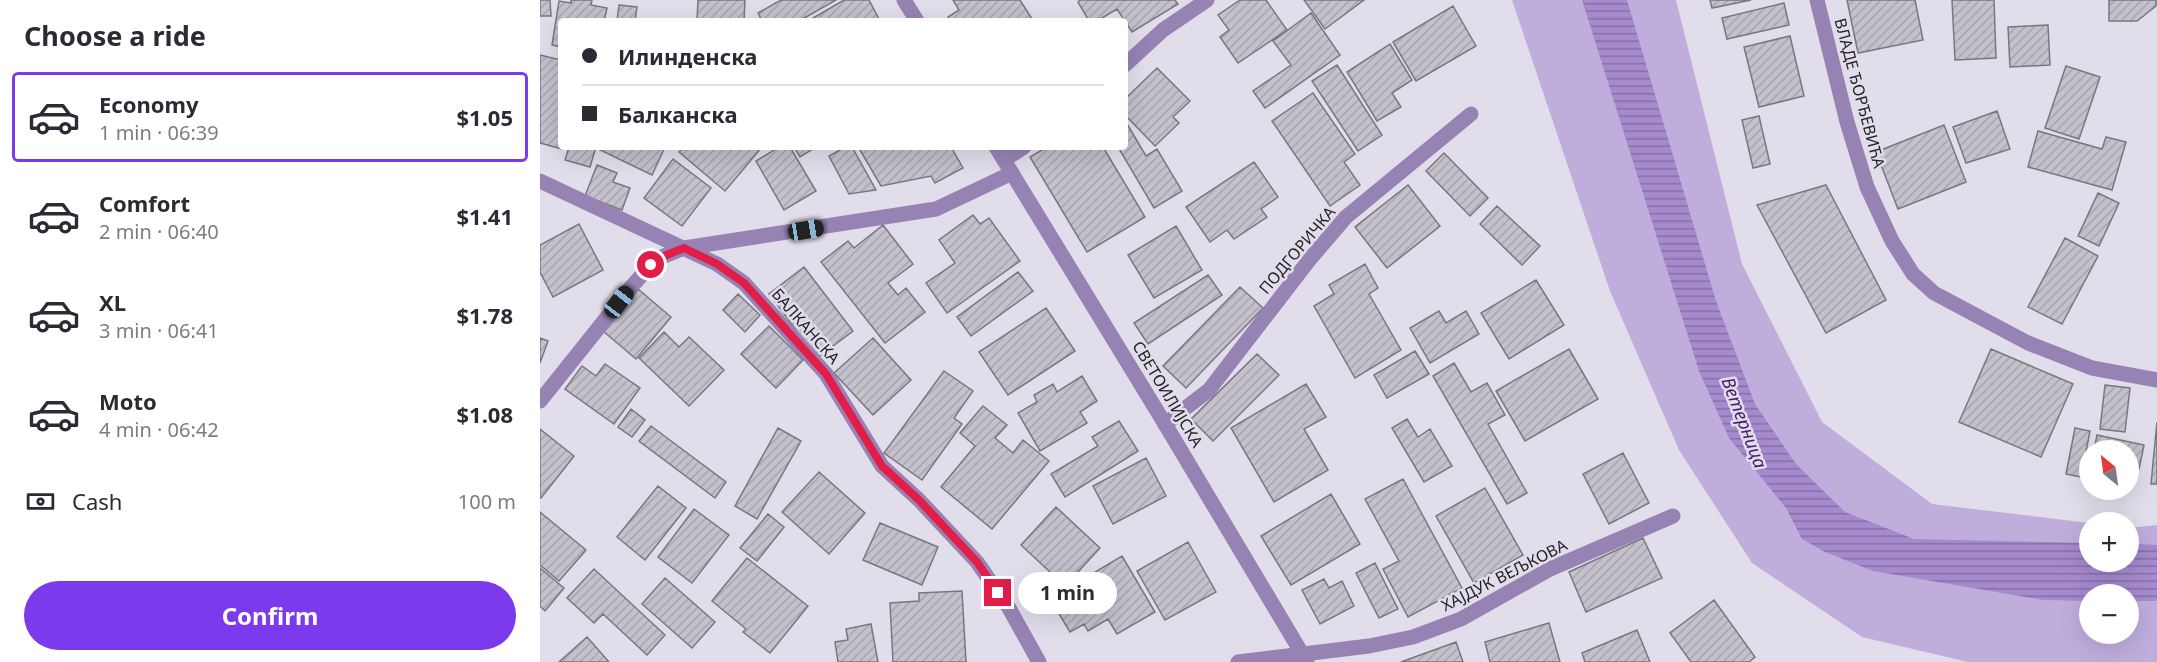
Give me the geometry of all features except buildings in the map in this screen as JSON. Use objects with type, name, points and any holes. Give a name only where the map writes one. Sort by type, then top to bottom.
[{"type":"street","points":[[903,0],[915,18]]},
{"type":"street","points":[[1128,62],[1163,30],[1207,0]]},
{"type":"street","name":"ВЛАДЕ ЂОРЂЕВИЋА","points":[[1817,0],[1847,122],[1868,187],[1892,242],[1913,274],[1934,292],[2028,343],[2092,368],[2157,380]]},
{"type":"street","name":"ПОДГОРИЧКА","points":[[1165,424],[1209,390],[1310,259],[1346,217],[1471,114]]},
{"type":"street","name":"СВЕТОИЛИЈСКА","points":[[1000,153],[1304,658]]},
{"type":"street","points":[[540,401],[632,286],[651,265],[664,256],[684,248],[762,238],[936,209],[1012,173]]},
{"type":"street","name":"БАЛКАНСКА","points":[[540,181],[717,264],[744,283],[826,374],[882,466],[919,500],[977,562],[1009,608],[1039,662]]},
{"type":"street","name":"ХАЈДУК ВЕЉКОВА","points":[[1238,662],[1304,658],[1413,637],[1461,619],[1550,569],[1673,516]]},
{"type":"shaded area","points":[[1512,0],[1676,0],[1742,264],[1822,422],[1932,504],[2079,522],[2079,572],[2139,572],[2139,527],[2157,525],[2157,662],[1968,662],[1862,637],[1752,563],[1679,450],[1610,291]]},
{"type":"water","name":"Ветерница","points":[[1582,0],[1627,0],[1716,301],[1755,404],[1796,464],[1845,512],[1914,539],[2079,543],[2079,572],[2139,572],[2139,544],[2157,545],[2157,601],[2139,601],[2139,584],[2079,584],[2079,601],[2043,600],[1873,571],[1825,552],[1802,539],[1786,508],[1729,438],[1699,371]]},
{"type":"route","points":[[651,265],[664,256],[684,248],[717,264],[744,283],[826,374],[882,466],[919,500],[977,562],[998,593]]}]
